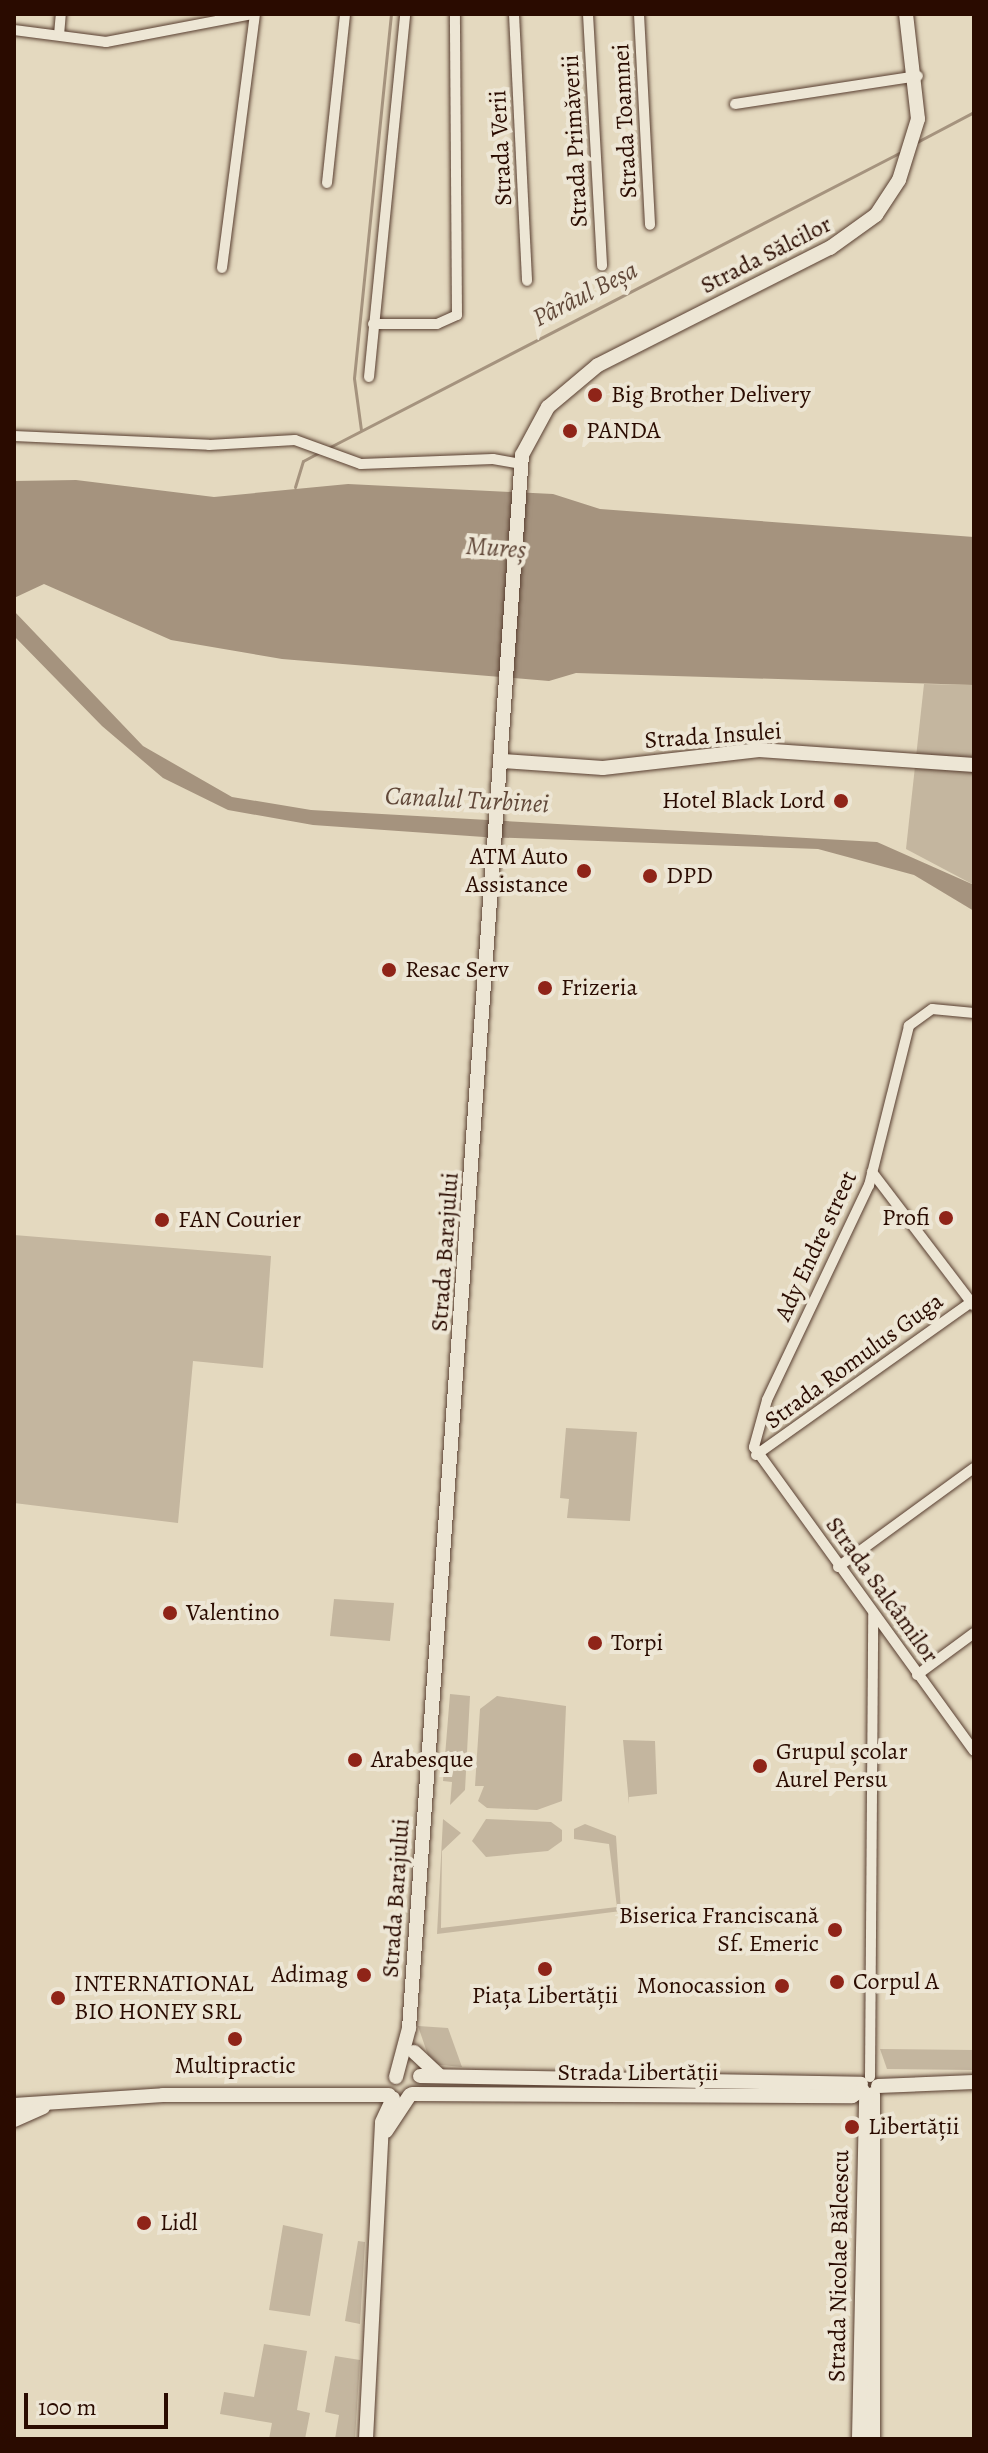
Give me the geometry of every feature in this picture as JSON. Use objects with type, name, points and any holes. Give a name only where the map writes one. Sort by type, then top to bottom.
[{"type":"main road","name":"Strada Sălcilor","points":[[520,471],[539,419],[572,384],[856,232],[899,180],[918,119],[918,76],[906,14]]},
{"type":"main road","name":"Strada Barajului","points":[[382,2122],[409,2028],[497,848],[520,471]]},
{"type":"main road","name":"Strada Insulei","points":[[503,761],[603,768],[759,750],[974,765]]},
{"type":"main road","name":"Strada Barajului","points":[[409,2028],[419,2074]]},
{"type":"main road","points":[[414,2052],[429,2070],[467,2080]]},
{"type":"main road","name":"Strada Libertății","points":[[392,2088],[419,2074],[467,2080],[868,2088],[974,2082]]},
{"type":"main road","points":[[383,2138],[411,2094],[419,2074]]},
{"type":"main road","name":"Strada Libertății","points":[[392,2088],[411,2094],[852,2096],[868,2088]]},
{"type":"main road","points":[[14,2105],[347,2093],[392,2088]]},
{"type":"main road","name":"Strada Nicolae Bălcescu","points":[[868,2088],[873,2439]]},
{"type":"main road","points":[[347,2093],[370,2103],[382,2122],[383,2138],[366,2439]]},
{"type":"main road","points":[[14,2120],[48,2104]]},
{"type":"main road","name":"Strada Nicolae Bălcescu","points":[[859,2439],[868,2202]]},
{"type":"street","points":[[59,35],[61,14]]},
{"type":"street","points":[[14,30],[106,42],[254,14],[222,268]]},
{"type":"street","points":[[327,183],[345,14]]},
{"type":"street","points":[[369,377],[405,14]]},
{"type":"street","points":[[373,324],[437,324],[457,315],[455,14]]},
{"type":"street","name":"Strada Verii","points":[[514,14],[527,281]]},
{"type":"street","name":"Strada Primăverii","points":[[588,14],[602,266]]},
{"type":"street","name":"Strada Toamnei","points":[[639,14],[650,225]]},
{"type":"street","points":[[735,104],[918,76]]},
{"type":"street","points":[[14,436],[307,441],[347,459],[382,466],[493,459],[520,471]]},
{"type":"street","name":"Ady Endre street","points":[[756,1455],[757,1425],[872,1172],[913,1019],[932,1009],[974,1013]]},
{"type":"street","points":[[872,1172],[973,1303]]},
{"type":"street","name":"Strada Romulus Guga","points":[[756,1455],[973,1303]]},
{"type":"street","name":"Strada Salcâmilor","points":[[756,1455],[974,1751]]},
{"type":"street","points":[[838,1567],[974,1468]]},
{"type":"street","points":[[868,2088],[873,1613]]},
{"type":"street","points":[[917,1675],[974,1633]]},
{"type":"shaded area","points":[[924,684],[974,685],[974,885],[906,849]]},
{"type":"shaded area","points":[[14,1235],[271,1256],[263,1368],[193,1361],[178,1523],[14,1503]]},
{"type":"shaded area","points":[[566,1428],[637,1432],[630,1521],[567,1518],[569,1499],[560,1498]]},
{"type":"shaded area","points":[[334,1599],[394,1603],[390,1641],[330,1636]]},
{"type":"shaded area","points":[[450,1694],[470,1696],[465,1790],[450,1805],[452,1782],[443,1781]]},
{"type":"shaded area","points":[[497,1696],[566,1706],[562,1801],[537,1810],[487,1808],[478,1801],[484,1786],[475,1786],[480,1709]]},
{"type":"shaded area","points":[[623,1740],[655,1741],[657,1794],[629,1797],[629,1804]]},
{"type":"shaded area","points":[[443,1819],[461,1833],[442,1851],[441,1928],[617,1907],[609,1844],[574,1839],[574,1829],[585,1824],[616,1836],[621,1911],[437,1934]]},
{"type":"shaded area","points":[[486,1819],[551,1822],[562,1830],[562,1841],[548,1851],[486,1857],[472,1841]]},
{"type":"shaded area","points":[[418,2026],[448,2028],[462,2067],[431,2064]]},
{"type":"shaded area","points":[[880,2049],[974,2050],[974,2070],[887,2069]]},
{"type":"shaded area","points":[[283,2225],[323,2234],[310,2316],[269,2310]]},
{"type":"shaded area","points":[[358,2241],[365,2242],[360,2324],[345,2321]]},
{"type":"shaded area","points":[[264,2344],[307,2351],[297,2410],[310,2413],[305,2439],[269,2439],[272,2423],[220,2414],[224,2392],[254,2397]]},
{"type":"shaded area","points":[[335,2356],[360,2360],[355,2439],[335,2439],[339,2415],[325,2412]]},
{"type":"water","name":"Mureș","points":[[76,480],[214,497],[348,484],[553,494],[600,509],[974,537],[974,685],[576,673],[549,681],[282,659],[171,640],[44,584],[14,598],[14,481]]},
{"type":"water","points":[[14,611],[143,746],[232,797],[311,810],[877,842],[974,885],[974,911],[914,875],[818,849],[484,837],[313,825],[228,810],[163,778],[102,726],[14,636]]},
{"type":"waterway","points":[[361,430],[354,378],[391,14]]},
{"type":"waterway","name":"Pârâul Beșa","points":[[917,142],[974,112]]},
{"type":"waterway","name":"Pârâul Beșa","points":[[328,448],[901,152]]},
{"type":"waterway","name":"Pârâul Beșa","points":[[295,487],[303,461],[318,453]]},
{"type":"place","name":"Big Brother Delivery","points":[[595,395]]},
{"type":"place","name":"PANDA","points":[[570,431]]},
{"type":"place","name":"Hotel Black Lord","points":[[841,801]]},
{"type":"place","name":"ATM Auto Assistance","points":[[584,871]]},
{"type":"place","name":"DPD","points":[[650,876]]},
{"type":"place","name":"Resac Serv","points":[[389,970]]},
{"type":"place","name":"Frizeria","points":[[545,988]]},
{"type":"place","name":"Profi","points":[[946,1218]]},
{"type":"place","name":"FAN Courier","points":[[162,1220]]},
{"type":"place","name":"Valentino","points":[[170,1613]]},
{"type":"place","name":"Torpi","points":[[595,1643]]},
{"type":"place","name":"Arabesque","points":[[355,1760]]},
{"type":"place","name":"Grupul școlar Aurel Persu","points":[[760,1766]]},
{"type":"place","name":"Biserica Franciscană Sf. Emeric","points":[[835,1930]]},
{"type":"place","name":"Piața Libertății","points":[[545,1969]]},
{"type":"place","name":"Adimag","points":[[364,1975]]},
{"type":"place","name":"Corpul A","points":[[837,1982]]},
{"type":"place","name":"Monocassion","points":[[782,1986]]},
{"type":"place","name":"INTERNATIONAL BIO HONEY SRL","points":[[58,1998]]},
{"type":"place","name":"Multipractic","points":[[235,2039]]},
{"type":"place","name":"Libertății","points":[[852,2127]]},
{"type":"place","name":"Lidl","points":[[144,2223]]},
{"type":"water label","name":"Canalul Turbinei","points":[[467,800]]}]
